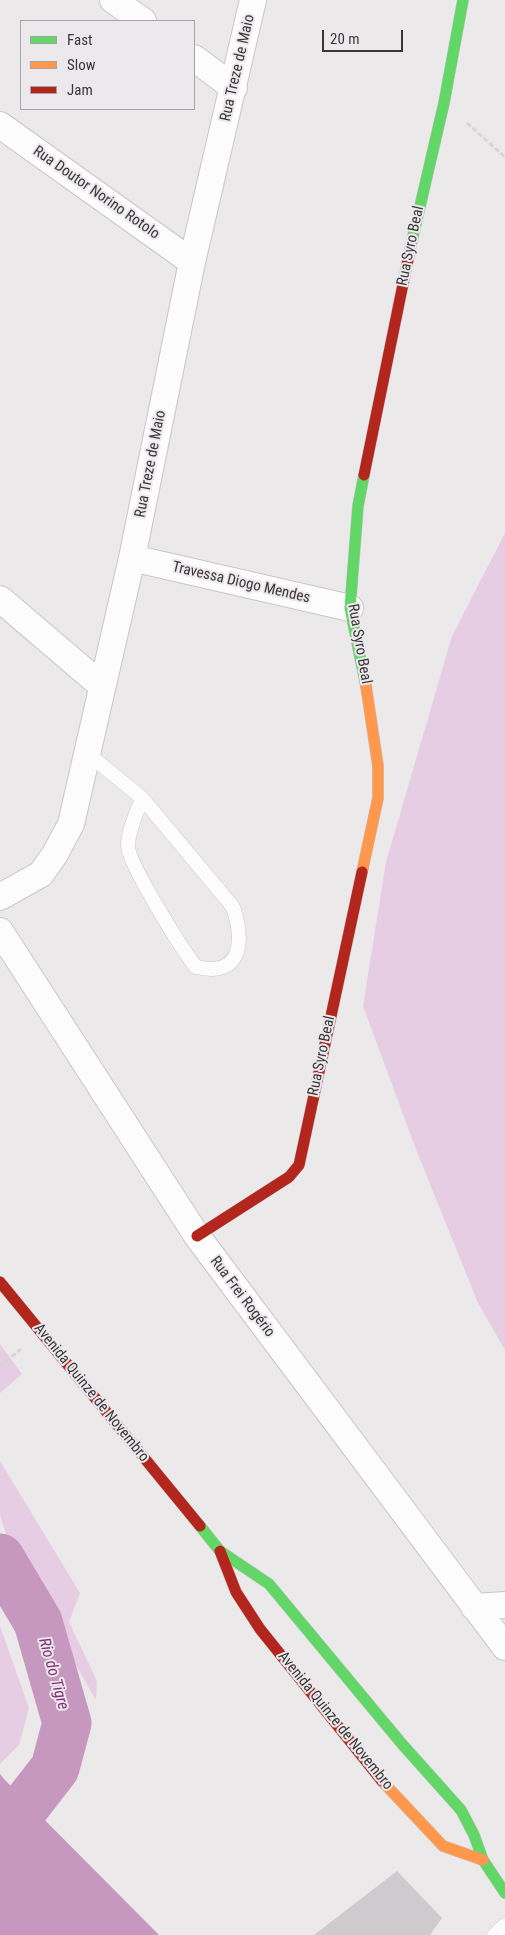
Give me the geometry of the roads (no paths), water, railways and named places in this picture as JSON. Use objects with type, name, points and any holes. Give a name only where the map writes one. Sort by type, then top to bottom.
[{"type":"street","points":[[113,0],[142,20]]},
{"type":"street","name":"Rua Treze de Maio","points":[[0,898],[41,874],[55,854],[71,824],[132,558],[192,262],[253,0]]},
{"type":"street","name":"Rua Syro Beal","points":[[197,1236],[289,1177],[299,1165],[378,798],[378,766],[374,738],[362,663],[350,608],[358,506],[417,214],[444,103],[463,0]]},
{"type":"street","points":[[195,59],[234,88]]},
{"type":"street","name":"Rua Doutor Norino Rotolo","points":[[0,125],[192,262]]},
{"type":"street","name":"Travessa Diogo Mendes","points":[[132,558],[350,608]]},
{"type":"street","points":[[0,599],[102,686]]},
{"type":"street","name":"Rua Frei Rogério","points":[[0,931],[197,1236],[505,1647]]},
{"type":"street","name":"Avenida Quinze de Novembro","points":[[0,1282],[220,1551],[269,1584],[402,1744],[460,1810],[494,1864],[505,1894]]},
{"type":"street","name":"Avenida Quinze de Novembro","points":[[220,1551],[236,1592],[260,1629],[309,1682],[388,1782],[443,1846],[494,1864]]},
{"type":"street","points":[[474,1607],[505,1605]]},
{"type":"street","points":[[328,1677],[345,1674]]},
{"type":"street","points":[[399,1762],[402,1744]]},
{"type":"lane","points":[[87,753],[142,798],[232,906],[239,925],[240,945],[234,960],[220,969],[208,970],[196,967],[182,949],[133,863],[127,847],[130,829],[142,798]]},
{"type":"lane","points":[[494,1935],[505,1925]]},
{"type":"waterway","name":"Rio do Tigre","points":[[0,1558],[38,1622],[67,1723],[55,1768],[0,1839]]}]
